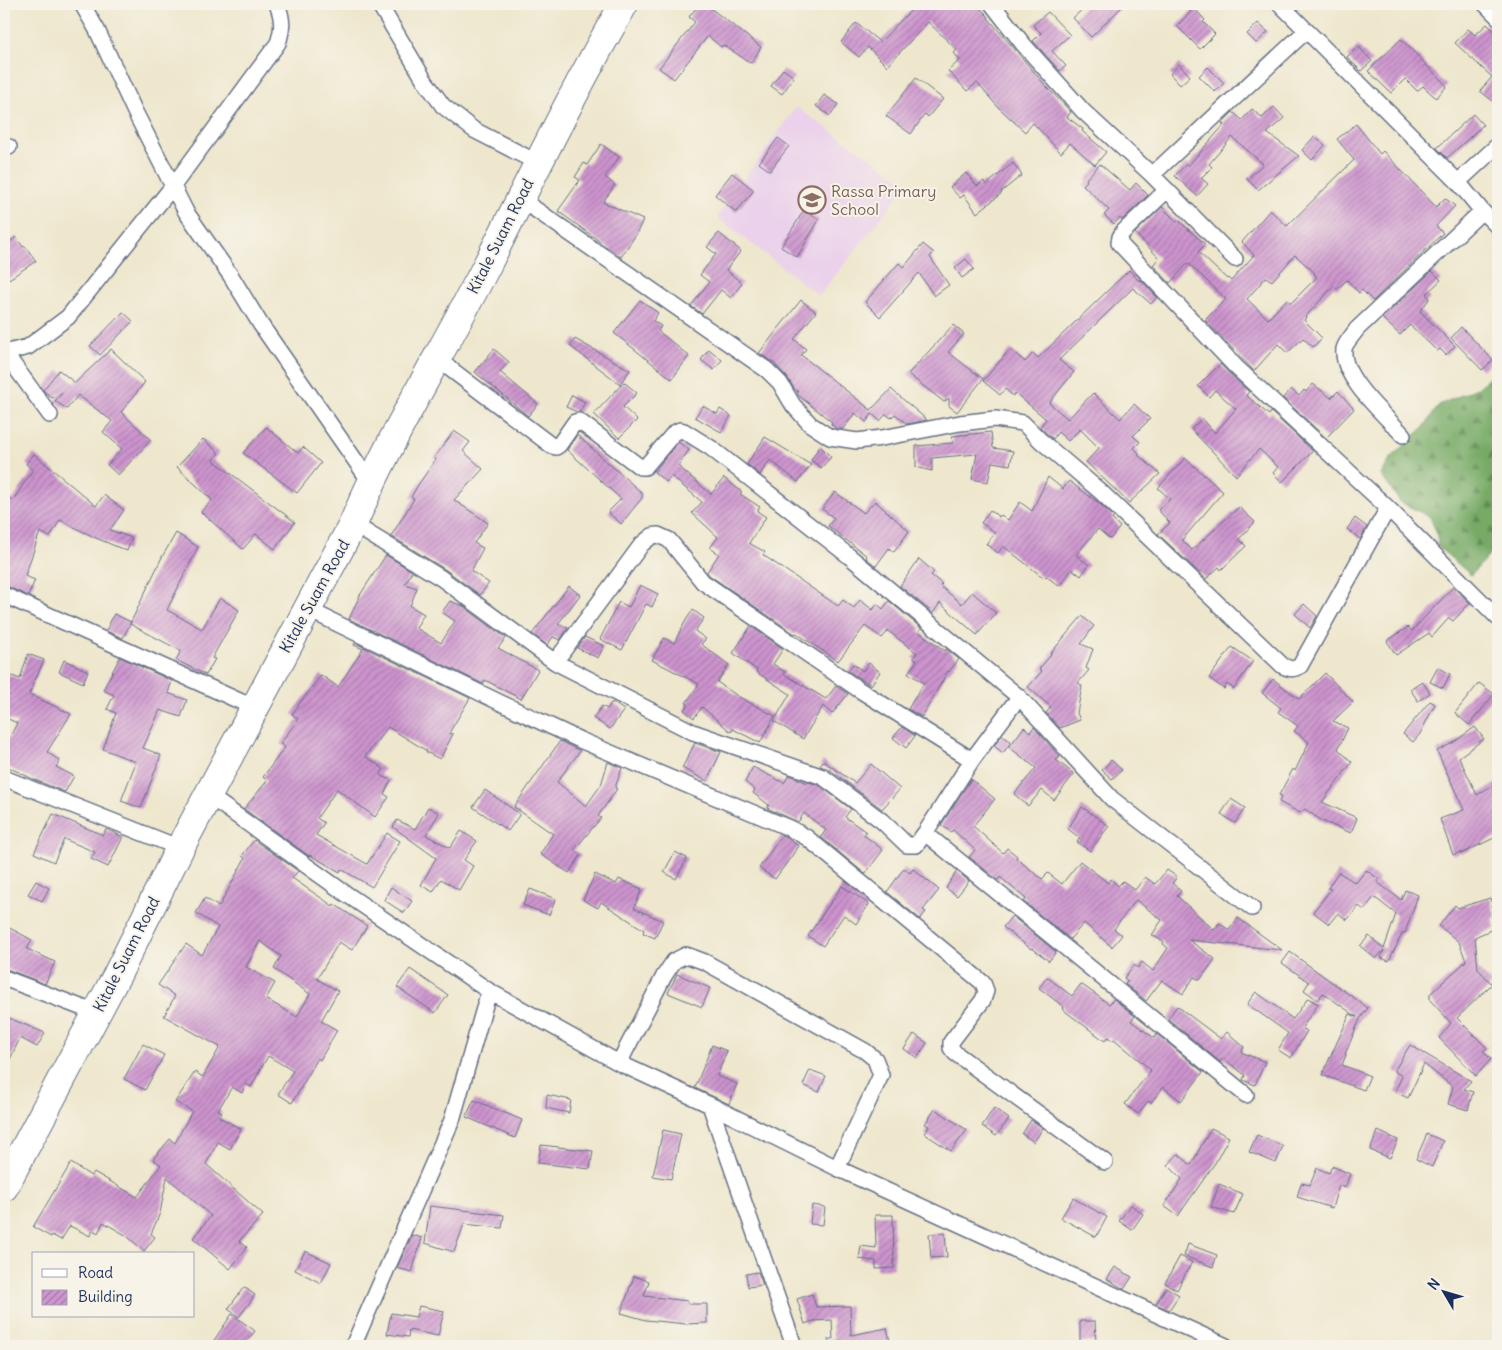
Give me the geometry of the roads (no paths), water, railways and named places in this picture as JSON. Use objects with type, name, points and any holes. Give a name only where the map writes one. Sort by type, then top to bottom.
[{"type":"highway","name":"Kitale Suam Road","points":[[4,1187],[180,848],[307,608],[354,524],[371,483],[487,265],[538,163],[624,4]]},
{"type":"street","points":[[82,4],[186,212],[231,276],[261,325],[371,483]]},
{"type":"street","points":[[50,415],[4,353],[28,347],[68,318],[173,186],[278,43],[282,30],[282,18],[277,4]]},
{"type":"street","points":[[379,4],[425,81],[443,106],[474,130],[538,163]]},
{"type":"street","points":[[992,4],[1023,44],[1083,111],[1152,175],[1235,259]]},
{"type":"street","points":[[1280,4],[1458,182],[1498,227]]},
{"type":"street","points":[[1485,4],[1498,17]]},
{"type":"street","points":[[1152,175],[1306,31]]},
{"type":"street","points":[[1458,182],[1498,146]]},
{"type":"street","points":[[1167,190],[1124,232],[1120,237],[1119,243],[1236,367],[1388,508],[1498,618]]},
{"type":"street","points":[[520,198],[767,370],[780,383],[793,405],[810,424],[830,437],[857,441],[960,423],[995,419],[1023,423],[1101,492],[1282,666],[1289,669],[1300,666],[1388,508]]},
{"type":"street","points":[[1403,435],[1356,384],[1346,364],[1344,348],[1357,329],[1482,211]]},
{"type":"street","points":[[436,358],[552,446],[556,447],[559,445],[575,422],[578,421],[637,466],[645,467],[674,433],[680,430],[711,448],[849,556],[1019,697],[1112,799],[1252,908]]},
{"type":"street","points":[[354,524],[441,578],[555,662],[693,732],[824,777],[882,821],[907,845],[916,845],[972,760],[1019,697]]},
{"type":"street","points":[[555,662],[642,544],[652,536],[658,535],[669,540],[703,582],[858,689],[972,760]]},
{"type":"street","points":[[4,595],[255,708]]},
{"type":"street","points":[[307,608],[501,704],[571,736],[790,828],[806,837],[983,983],[986,991],[983,1000],[951,1042],[950,1048],[1105,1162]]},
{"type":"street","points":[[4,778],[180,848]]},
{"type":"street","points":[[208,795],[342,891],[489,992],[619,1063],[710,1105],[837,1168],[1226,1346]]},
{"type":"street","points":[[925,833],[1246,1095]]},
{"type":"street","points":[[619,1063],[664,976],[674,961],[686,955],[705,962],[865,1051],[875,1059],[881,1075],[837,1168]]},
{"type":"street","points":[[4,978],[96,1013]]},
{"type":"street","points":[[353,1346],[452,1120],[489,992]]},
{"type":"street","points":[[710,1105],[794,1346]]},
{"type":"place","name":"Rassa Primary School","points":[[812,200]]}]
